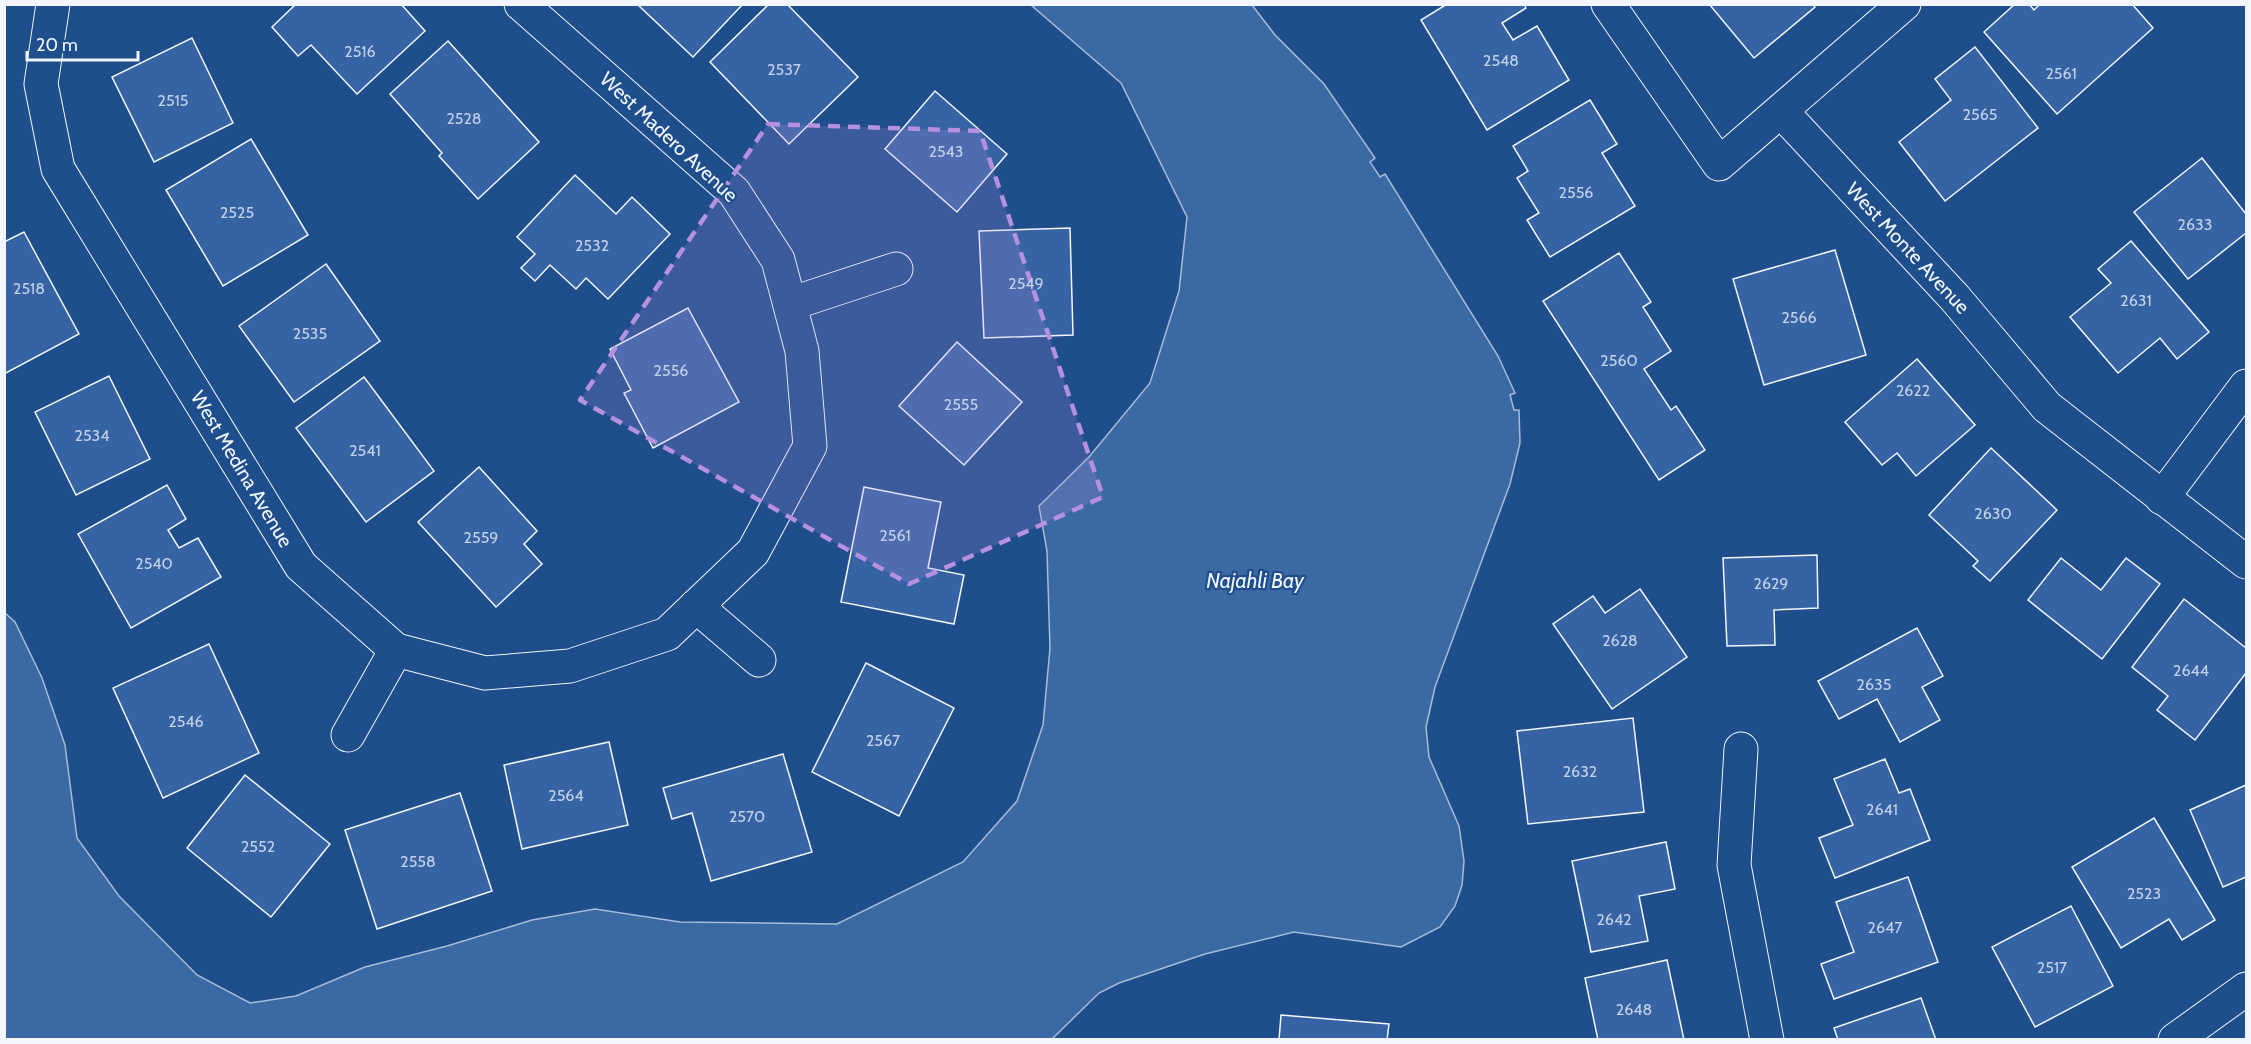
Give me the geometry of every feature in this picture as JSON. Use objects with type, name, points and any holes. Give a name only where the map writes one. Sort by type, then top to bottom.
[{"type":"street","name":"West Medina Avenue","points":[[53,4],[41,84],[58,169],[301,566],[396,650],[485,673],[570,666],[667,634]]},
{"type":"street","name":"West Madero Avenue","points":[[521,4],[734,192],[778,260],[802,351],[810,446],[753,552],[667,634]]},
{"type":"street","points":[[1608,4],[1719,164],[1904,4]]},
{"type":"street","name":"West Monte Avenue","points":[[1781,111],[1955,298],[2047,407],[2247,562]]},
{"type":"street","points":[[790,304],[896,269]]},
{"type":"street","points":[[2162,498],[2247,386]]},
{"type":"street","points":[[696,606],[759,660]]},
{"type":"street","points":[[348,735],[396,650]]},
{"type":"street","points":[[1741,749],[1734,865],[1767,1040]]},
{"type":"street","points":[[2192,1035],[2247,989]]},
{"type":"highlighted area","points":[[768,124],[980,131],[1103,497],[909,584],[580,400]]},
{"type":"water","name":"Najahli Bay","points":[[1031,5],[1252,5],[1275,35],[1324,84],[1375,158],[1370,162],[1380,177],[1385,174],[1498,356],[1515,393],[1510,395],[1514,410],[1519,410],[1520,443],[1510,484],[1435,687],[1426,727],[1429,757],[1459,826],[1464,861],[1462,885],[1455,906],[1440,927],[1401,947],[1294,932],[1205,954],[1119,983],[1099,993],[1052,1039],[5,1039],[5,613],[15,622],[42,678],[65,745],[77,838],[119,896],[197,975],[250,1003],[296,996],[365,967],[447,946],[532,920],[595,909],[680,922],[837,924],[963,862],[1017,801],[1043,725],[1050,648],[1047,551],[1039,506],[1089,457],[1150,383],[1179,291],[1187,217],[1121,83]]},
{"type":"building","points":[[296,4],[401,4],[425,31],[357,94],[311,45],[298,56],[272,27]]},
{"type":"building","points":[[637,4],[743,4],[693,57]]},
{"type":"building","points":[[769,4],[787,4],[858,77],[789,144],[710,62]]},
{"type":"building","points":[[1447,4],[1524,4],[1526,8],[1502,23],[1513,40],[1537,26],[1569,80],[1487,130],[1421,20]]},
{"type":"building","points":[[1709,4],[1813,4],[1815,7],[1754,58]]},
{"type":"building","points":[[2015,4],[2029,4],[2034,10],[2040,4],[2132,4],[2153,28],[2057,114],[1984,32]]},
{"type":"building","points":[[192,38],[233,123],[154,162],[112,77]]},
{"type":"building","points":[[448,41],[539,142],[478,199],[439,156],[442,153],[390,94]]},
{"type":"building","points":[[1975,47],[2038,128],[1945,201],[1899,142],[1951,100],[1935,79]]},
{"type":"building","points":[[935,91],[1007,154],[957,212],[885,149]]},
{"type":"building","points":[[1590,100],[1617,144],[1602,153],[1635,206],[1550,257],[1527,220],[1539,213],[1517,178],[1528,171],[1513,146]]},
{"type":"building","points":[[251,139],[308,235],[223,286],[166,190]]},
{"type":"building","points":[[2202,158],[2246,214],[2246,233],[2188,279],[2134,212]]},
{"type":"building","points":[[575,175],[616,214],[632,197],[670,234],[608,299],[586,278],[576,289],[550,265],[535,281],[521,268],[535,254],[517,237]]},
{"type":"building","points":[[1070,228],[1073,335],[984,338],[979,231]]},
{"type":"building","points":[[24,232],[79,334],[4,374],[4,242]]},
{"type":"building","points":[[2131,241],[2209,332],[2177,359],[2160,338],[2118,373],[2070,317],[2111,283],[2098,269]]},
{"type":"building","points":[[1835,250],[1866,355],[1764,385],[1733,279]]},
{"type":"building","points":[[1619,253],[1651,302],[1643,307],[1671,351],[1644,369],[1671,410],[1676,406],[1705,450],[1659,480],[1543,301]]},
{"type":"building","points":[[326,264],[380,341],[294,402],[239,326]]},
{"type":"building","points":[[688,308],[739,402],[653,448],[624,393],[631,390],[610,349]]},
{"type":"building","points":[[957,342],[1022,402],[964,465],[899,406]]},
{"type":"building","points":[[1917,359],[1975,425],[1916,476],[1897,453],[1882,465],[1845,422]]},
{"type":"building","points":[[109,376],[150,459],[76,495],[35,412]]},
{"type":"building","points":[[364,377],[434,471],[366,522],[296,428]]},
{"type":"building","points":[[1991,448],[2057,510],[1990,581],[1973,566],[1978,561],[1929,515]]},
{"type":"building","points":[[479,467],[537,531],[524,544],[542,564],[496,607],[418,522]]},
{"type":"building","points":[[167,485],[186,519],[168,530],[179,548],[198,538],[221,577],[131,628],[78,534]]},
{"type":"building","points":[[864,487],[941,502],[928,568],[964,575],[954,624],[841,602]]},
{"type":"building","points":[[1817,555],[1818,608],[1774,610],[1775,645],[1727,646],[1723,558]]},
{"type":"building","points":[[2061,558],[2101,590],[2126,558],[2160,584],[2102,659],[2028,600]]},
{"type":"building","points":[[1640,589],[1687,657],[1612,709],[1553,624],[1593,596],[1605,613]]},
{"type":"building","points":[[2184,599],[2246,648],[2246,673],[2195,740],[2157,710],[2168,696],[2132,667]]},
{"type":"building","points":[[1917,628],[1943,676],[1922,687],[1940,720],[1900,742],[1877,699],[1839,719],[1818,681]]},
{"type":"building","points":[[209,644],[259,753],[163,798],[113,688]]},
{"type":"building","points":[[866,663],[954,708],[899,816],[812,772]]},
{"type":"building","points":[[1633,718],[1644,812],[1528,824],[1517,731]]},
{"type":"building","points":[[609,742],[628,825],[522,849],[504,765]]},
{"type":"building","points":[[783,754],[812,852],[711,881],[692,813],[672,819],[663,788]]},
{"type":"building","points":[[1885,759],[1899,793],[1910,789],[1930,840],[1835,878],[1819,838],[1853,825],[1834,779]]},
{"type":"building","points":[[245,775],[330,844],[271,917],[187,848]]},
{"type":"building","points":[[2246,785],[2246,877],[2223,887],[2190,810]]},
{"type":"building","points":[[460,793],[492,891],[377,929],[345,830]]},
{"type":"building","points":[[2154,818],[2215,920],[2182,940],[2169,919],[2121,948],[2072,867]]},
{"type":"building","points":[[1666,842],[1675,889],[1639,896],[1648,941],[1591,952],[1572,861]]},
{"type":"building","points":[[1908,877],[1938,962],[1834,999],[1821,964],[1854,952],[1836,902]]},
{"type":"building","points":[[2071,906],[2113,986],[2035,1027],[1992,947]]},
{"type":"building","points":[[1667,960],[1684,1040],[1598,1040],[1585,978]]},
{"type":"building","points":[[1921,998],[1936,1040],[1838,1040],[1834,1028]]},
{"type":"building","points":[[1281,1015],[1389,1024],[1387,1040],[1279,1040]]}]
